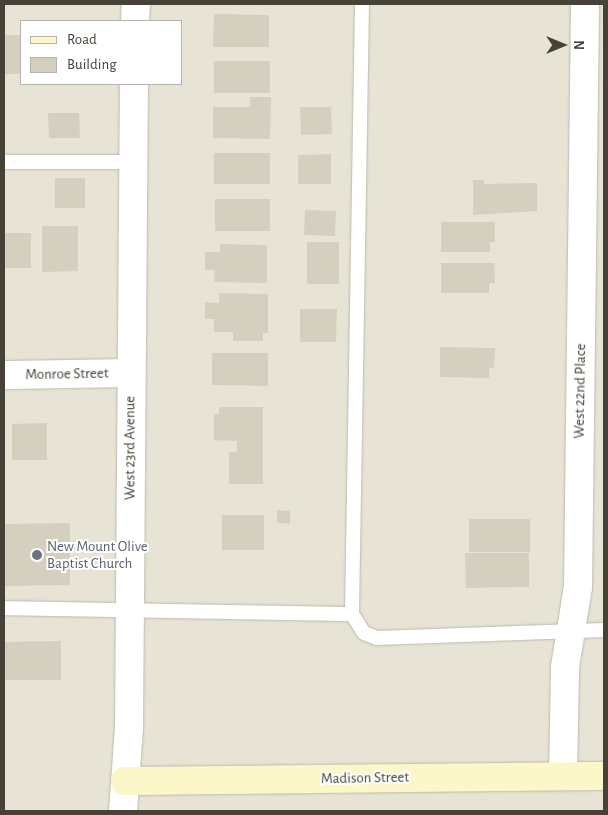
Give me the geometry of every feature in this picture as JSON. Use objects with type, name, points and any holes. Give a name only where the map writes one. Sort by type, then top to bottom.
[{"type":"street","points":[[135,20],[136,4]]},
{"type":"street","name":"West 22nd Place","points":[[563,776],[564,666],[578,587],[585,4]]},
{"type":"street","name":"West 23rd Avenue","points":[[123,811],[130,610],[130,373],[134,85]]},
{"type":"street","name":"Monroe Street","points":[[4,375],[130,373]]},
{"type":"street","name":"Madison Street","points":[[125,781],[604,776]]},
{"type":"lane","points":[[362,4],[352,614],[364,633],[377,638],[604,630]]},
{"type":"lane","points":[[4,162],[132,162]]},
{"type":"lane","points":[[4,608],[352,614]]},
{"type":"shaded area","points":[[4,4],[604,4],[604,811],[4,811]]},
{"type":"building","points":[[214,14],[269,15],[269,47],[213,47]]},
{"type":"building","points":[[4,35],[20,35],[20,74],[4,74]]},
{"type":"building","points":[[214,61],[270,61],[270,93],[214,93]]},
{"type":"building","points":[[250,97],[271,97],[270,139],[213,138],[213,107],[250,107]]},
{"type":"building","points":[[300,107],[331,107],[332,134],[301,135]]},
{"type":"building","points":[[48,113],[79,113],[80,138],[49,138]]},
{"type":"building","points":[[214,153],[270,153],[270,184],[214,184]]},
{"type":"building","points":[[331,154],[331,184],[298,184],[298,155]]},
{"type":"building","points":[[55,178],[85,178],[85,208],[55,208]]},
{"type":"building","points":[[473,180],[484,180],[484,184],[537,183],[537,211],[473,215]]},
{"type":"building","points":[[215,199],[270,199],[270,231],[215,231]]},
{"type":"building","points":[[305,210],[336,211],[335,236],[304,235]]},
{"type":"building","points":[[441,222],[495,222],[495,242],[490,242],[490,252],[441,252]]},
{"type":"building","points":[[42,226],[78,226],[78,271],[42,272]]},
{"type":"building","points":[[4,233],[31,233],[31,268],[4,268]]},
{"type":"building","points":[[307,242],[339,242],[339,284],[307,284]]},
{"type":"building","points":[[220,244],[267,245],[267,283],[214,282],[215,270],[205,270],[205,252],[220,252]]},
{"type":"building","points":[[441,263],[494,263],[495,283],[489,283],[489,293],[441,293]]},
{"type":"building","points":[[219,293],[268,294],[268,333],[263,333],[263,341],[233,341],[233,332],[214,332],[214,319],[205,319],[205,302],[219,303]]},
{"type":"building","points":[[300,309],[337,309],[336,342],[300,342]]},
{"type":"building","points":[[440,347],[495,348],[494,368],[489,368],[489,378],[440,377]]},
{"type":"building","points":[[212,353],[268,353],[268,386],[212,385]]},
{"type":"building","points":[[219,407],[263,407],[263,484],[229,484],[229,452],[237,452],[237,441],[214,440],[214,414],[219,414]]},
{"type":"building","points":[[47,423],[47,460],[12,460],[12,424]]},
{"type":"building","points":[[277,510],[290,511],[290,524],[277,523]]},
{"type":"building","points":[[222,515],[264,515],[264,550],[222,550]]},
{"type":"building","points":[[469,519],[530,519],[530,552],[469,552]]},
{"type":"building","name":"New Mount Olive Baptist Church","points":[[70,523],[70,585],[4,586],[4,524]]},
{"type":"building","points":[[465,553],[529,553],[529,587],[466,588]]},
{"type":"building","points":[[61,641],[61,680],[4,680],[4,642]]},
{"type":"place","name":"New Mount Olive Baptist Church","points":[[37,555]]}]
